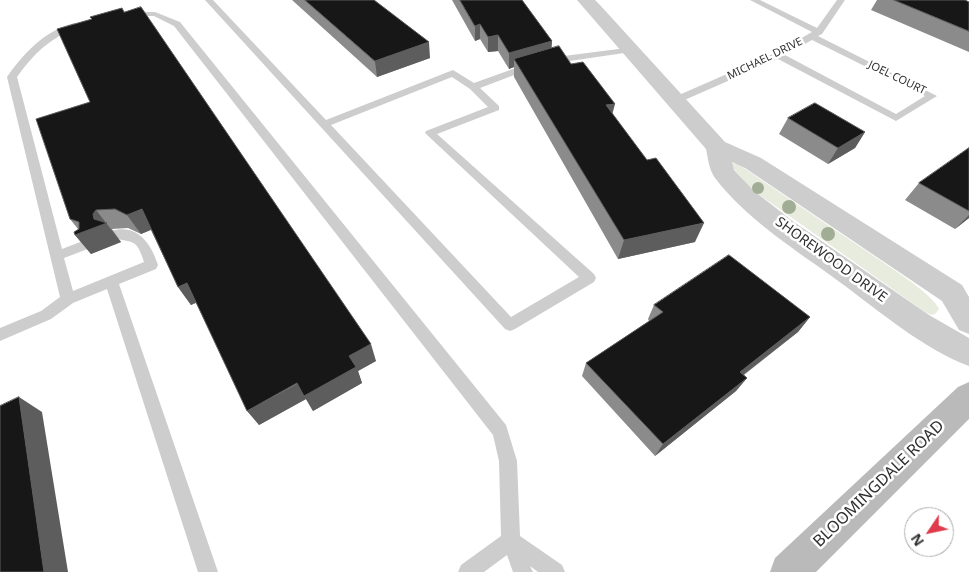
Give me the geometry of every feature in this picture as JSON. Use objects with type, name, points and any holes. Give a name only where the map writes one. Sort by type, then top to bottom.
[{"type":"street","name":"SHOREWOOD DRIVE","points":[[585,0],[717,147],[753,163],[952,293],[969,322]]},
{"type":"street","name":"SHOREWOOD DRIVE","points":[[717,147],[722,172],[746,198],[919,324],[969,353]]},
{"type":"street","name":"BLOOMINGDALE ROAD","points":[[789,572],[969,397]]},
{"type":"lane","points":[[209,0],[510,325],[589,278],[430,133],[495,108],[453,73],[324,124]]},
{"type":"lane","points":[[754,0],[815,34]]},
{"type":"lane","name":"MICHAEL DRIVE","points":[[676,100],[778,55],[815,34],[836,3]]},
{"type":"lane","points":[[118,16],[155,14],[177,24],[500,432],[508,461],[511,541],[523,572]]},
{"type":"lane","points":[[68,299],[12,77],[41,43],[60,30],[85,22]]},
{"type":"lane","name":"JOEL COURT","points":[[778,55],[896,118],[932,96],[815,34]]},
{"type":"lane","points":[[473,88],[527,67],[556,60],[631,49]]},
{"type":"lane","points":[[0,335],[46,315],[68,299],[152,265],[146,247],[137,237],[115,234]]},
{"type":"lane","points":[[57,256],[88,244]]},
{"type":"lane","points":[[111,281],[208,572]]},
{"type":"lane","points":[[468,572],[511,541]]},
{"type":"lane","points":[[511,541],[555,572]]},
{"type":"shaded area","points":[[732,163],[738,164],[897,272],[928,295],[939,309],[935,314],[931,315],[925,312],[761,196],[731,166]]},
{"type":"building","points":[[305,0],[374,0],[429,42],[375,61]]},
{"type":"building","points":[[460,0],[522,0],[552,41],[509,53],[498,35],[488,37],[480,24],[475,26]]},
{"type":"building","points":[[894,0],[965,0],[969,2],[969,31]]},
{"type":"building","points":[[141,7],[371,344],[349,356],[356,367],[304,396],[297,383],[247,411],[187,283],[178,287],[142,209],[127,215],[115,209],[96,210],[93,214],[94,219],[107,223],[75,235],[74,232],[79,229],[79,222],[70,219],[36,119],[90,102],[57,29],[122,8],[124,12]]},
{"type":"building","points":[[559,46],[571,64],[583,62],[615,104],[606,105],[647,160],[656,158],[704,223],[624,240],[514,59]]},
{"type":"building","points":[[815,103],[865,132],[838,148],[788,118]]},
{"type":"building","points":[[969,148],[969,211],[919,183]]},
{"type":"building","points":[[729,255],[810,317],[740,372],[747,378],[663,444],[586,363],[663,312],[654,305]]},
{"type":"building","points":[[19,397],[44,572],[0,572],[0,406]]}]
